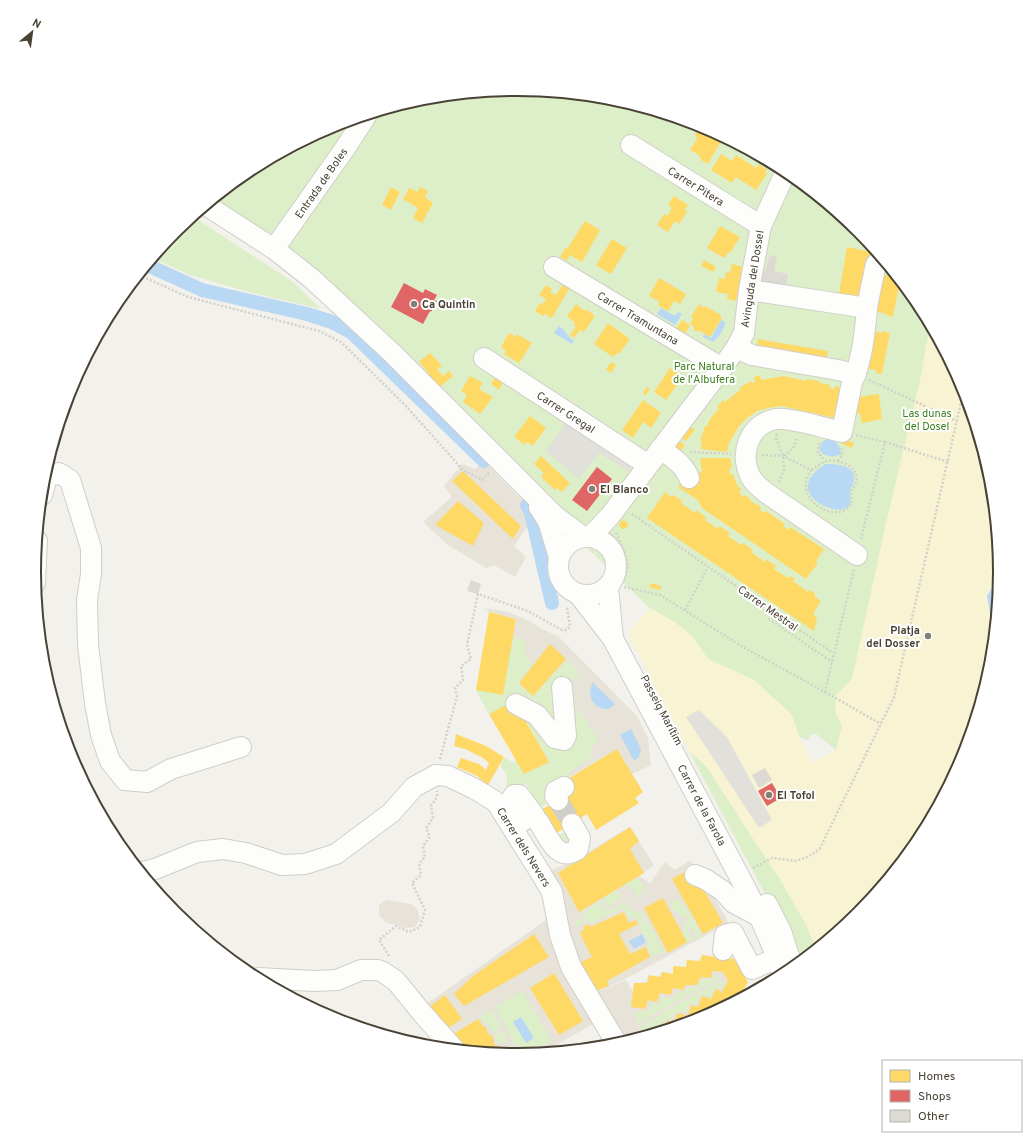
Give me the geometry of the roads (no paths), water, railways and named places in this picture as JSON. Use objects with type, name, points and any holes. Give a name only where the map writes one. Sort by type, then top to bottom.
[{"type":"street","name":"Entrada de Boles","points":[[274,249],[362,122]]},
{"type":"street","name":"Carrer Pitera","points":[[631,146],[761,226]]},
{"type":"street","name":"Avinguda del Dossel","points":[[613,524],[648,465],[722,368],[736,348],[744,333],[749,290],[761,226],[783,177]]},
{"type":"street","points":[[210,208],[274,249],[311,278],[342,306],[555,516],[586,537],[600,540],[613,524]]},
{"type":"street","points":[[857,555],[775,498],[752,480],[746,466],[745,454],[749,440],[754,431],[763,423],[777,419],[842,432],[852,382],[856,374],[866,327],[867,308],[876,264]]},
{"type":"street","name":"Carrer Tramuntana","points":[[554,267],[722,368]]},
{"type":"street","points":[[749,290],[867,308]]},
{"type":"street","points":[[736,348],[752,355],[856,374]]},
{"type":"street","name":"Carrer Gregal","points":[[484,358],[648,465]]},
{"type":"street","points":[[660,449],[679,462],[687,472],[689,478]]},
{"type":"street","points":[[51,476],[58,473],[70,480],[91,548],[91,574],[87,600],[88,645],[95,703],[101,734],[110,761],[125,780],[147,782],[171,769],[241,747]]},
{"type":"street","points":[[529,490],[548,521],[559,557]]},
{"type":"street","points":[[613,524],[614,554],[616,563],[614,580],[617,588],[613,639]]},
{"type":"street","points":[[586,537],[575,539],[564,548],[559,557],[557,566],[559,576],[613,639]]},
{"type":"street","points":[[571,590],[595,595],[617,588]]},
{"type":"street","name":"Carrer de la Farola","points":[[613,639],[760,917],[784,966]]},
{"type":"street","points":[[516,704],[537,715],[555,738],[564,740],[566,736],[562,687]]},
{"type":"street","name":"Carrer dels Nevers","points":[[147,871],[156,869],[197,852],[224,849],[246,853],[282,865],[304,864],[336,854],[391,813],[414,787],[436,775],[448,776],[475,789],[496,802],[540,872],[552,892],[560,935],[571,967],[613,1038]]},
{"type":"street","points":[[540,872],[549,866],[549,862],[531,821],[554,846],[562,853],[568,854],[578,848],[580,838],[572,824]]},
{"type":"street","points":[[749,871],[782,931],[784,966]]},
{"type":"street","points":[[695,875],[705,879],[722,891],[734,903],[760,917]]},
{"type":"street","points":[[722,950],[725,935],[733,933],[752,969],[782,967]]},
{"type":"street","points":[[270,979],[314,981],[337,980],[361,970],[378,970],[396,981],[449,1043]]},
{"type":"water","points":[[661,308],[675,316],[678,312],[682,314],[675,325],[657,314]]},
{"type":"water","points":[[721,320],[725,322],[724,328],[713,342],[703,337],[704,334],[711,338]]},
{"type":"water","points":[[559,326],[574,341],[572,344],[554,333]]},
{"type":"water","points":[[827,439],[833,440],[837,444],[840,448],[841,454],[830,456],[824,455],[820,451],[821,444]]},
{"type":"water","points":[[826,464],[844,466],[849,468],[854,475],[854,481],[850,490],[850,503],[848,507],[844,509],[834,509],[818,503],[808,489],[809,480],[812,475]]},
{"type":"water","points":[[993,587],[991,617],[987,596]]},
{"type":"water","points":[[592,682],[615,704],[612,707],[608,709],[600,708],[593,702],[590,694]]},
{"type":"water","points":[[631,729],[641,749],[639,757],[634,761],[620,735]]},
{"type":"water","points":[[642,934],[646,942],[634,949],[629,941]]},
{"type":"water","points":[[521,1017],[534,1038],[526,1043],[513,1022]]},
{"type":"waterway","points":[[151,267],[202,290],[307,314],[332,322],[351,332],[484,461]]},
{"type":"waterway","points":[[527,505],[531,513],[552,603]]},
{"type":"tunnel","points":[[558,800],[572,824]]},
{"type":"place","name":"Ca Quintin","points":[[414,304]]},
{"type":"place","name":"El Blanco","points":[[592,489]]},
{"type":"place","name":"Platja del Dosser","points":[[928,636]]},
{"type":"place","name":"El Tofol","points":[[769,795]]},
{"type":"park label","name":"Parc Natural de l'Albufera","points":[[704,372]]},
{"type":"park label","name":"Las dunas del Dosel","points":[[927,419]]}]
